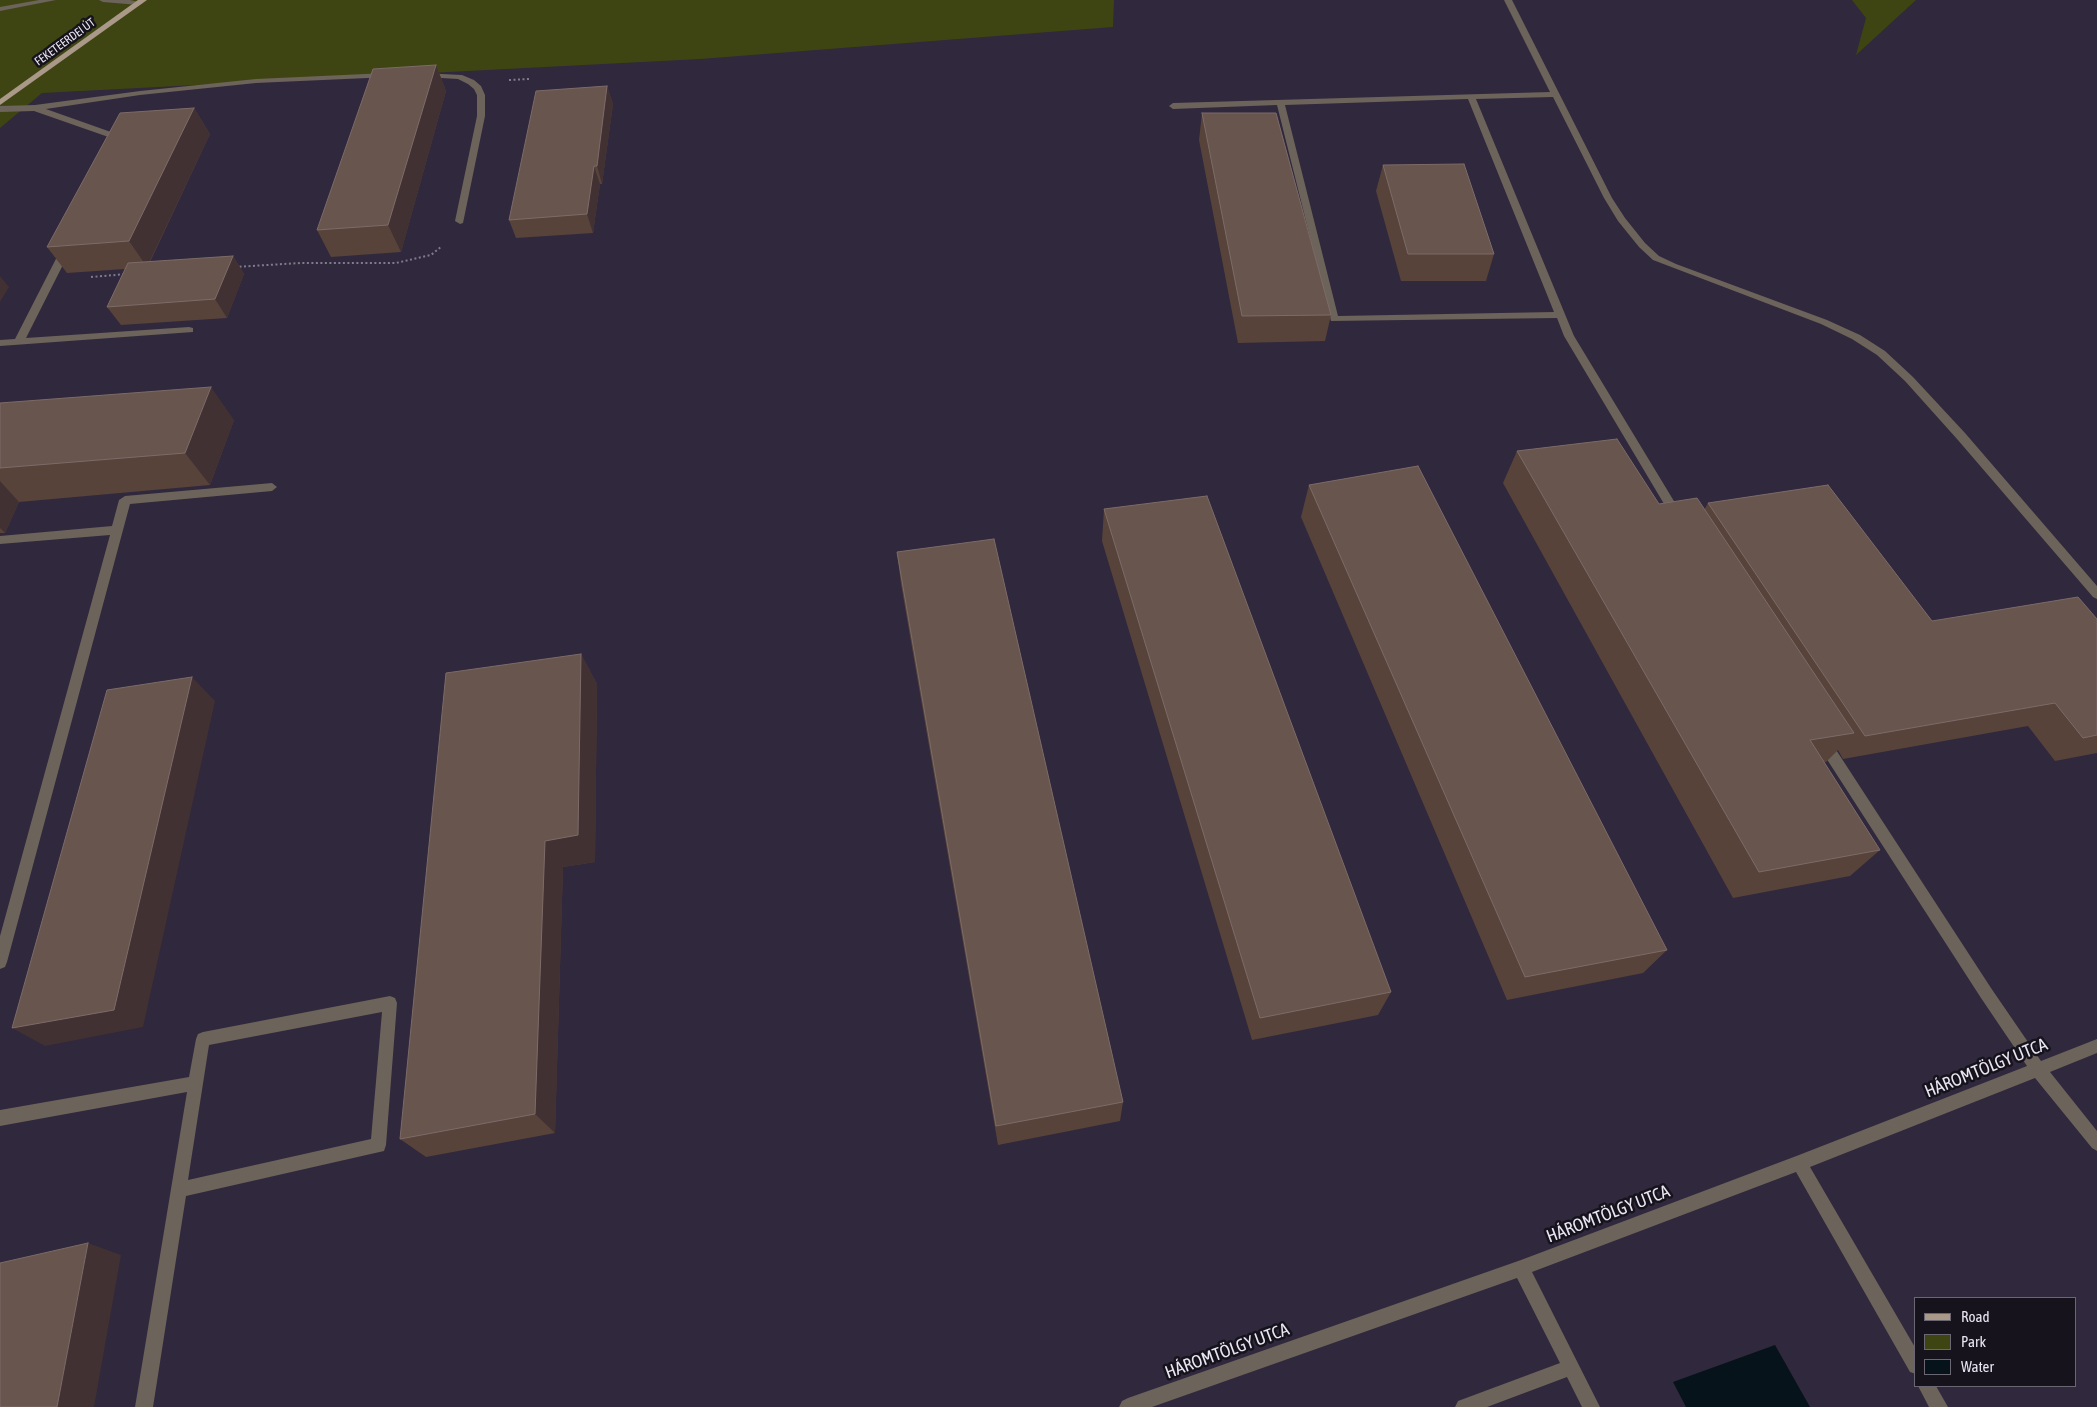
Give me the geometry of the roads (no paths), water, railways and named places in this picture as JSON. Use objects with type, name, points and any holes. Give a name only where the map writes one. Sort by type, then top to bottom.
[{"type":"main road","name":"FEKETEERDEI ÚT","points":[[0,103],[141,2]]},
{"type":"street","points":[[0,8],[52,0]]},
{"type":"street","points":[[103,0],[141,2]]},
{"type":"street","points":[[1508,0],[1608,198],[1621,219],[1642,244],[1656,258],[1673,266],[1824,322],[1856,337],[1881,353],[1909,379],[1961,436],[2097,594]]},
{"type":"street","points":[[0,109],[35,108],[140,92],[256,81],[401,74]]},
{"type":"street","points":[[419,74],[459,77],[471,82],[478,88],[481,95],[482,116],[460,221]]},
{"type":"street","points":[[1172,106],[1556,94]]},
{"type":"street","points":[[1471,96],[1569,336],[1683,525]]},
{"type":"street","points":[[1280,102],[1334,319],[1560,315]]},
{"type":"street","points":[[35,108],[122,139],[117,148]]},
{"type":"street","points":[[19,342],[68,244]]},
{"type":"street","points":[[0,343],[189,330]]},
{"type":"street","points":[[0,962],[125,500],[272,487]]},
{"type":"street","points":[[0,540],[116,530]]},
{"type":"street","points":[[1818,734],[1986,993],[2038,1069],[2097,1143]]},
{"type":"street","points":[[144,1407],[203,1039],[390,1004],[378,1145],[179,1190]]},
{"type":"street","name":"HÁROMTÖLGY UTCA","points":[[1128,1407],[1521,1268],[1799,1163],[2097,1046]]},
{"type":"street","points":[[0,1118],[196,1084]]},
{"type":"street","points":[[1799,1163],[1914,1363]]},
{"type":"street","points":[[1521,1268],[1591,1407]]},
{"type":"street","points":[[1464,1407],[1572,1367]]},
{"type":"street","points":[[1928,1387],[1939,1407]]},
{"type":"water","points":[[1775,1345],[1810,1407],[1686,1407],[1673,1382]]}]
